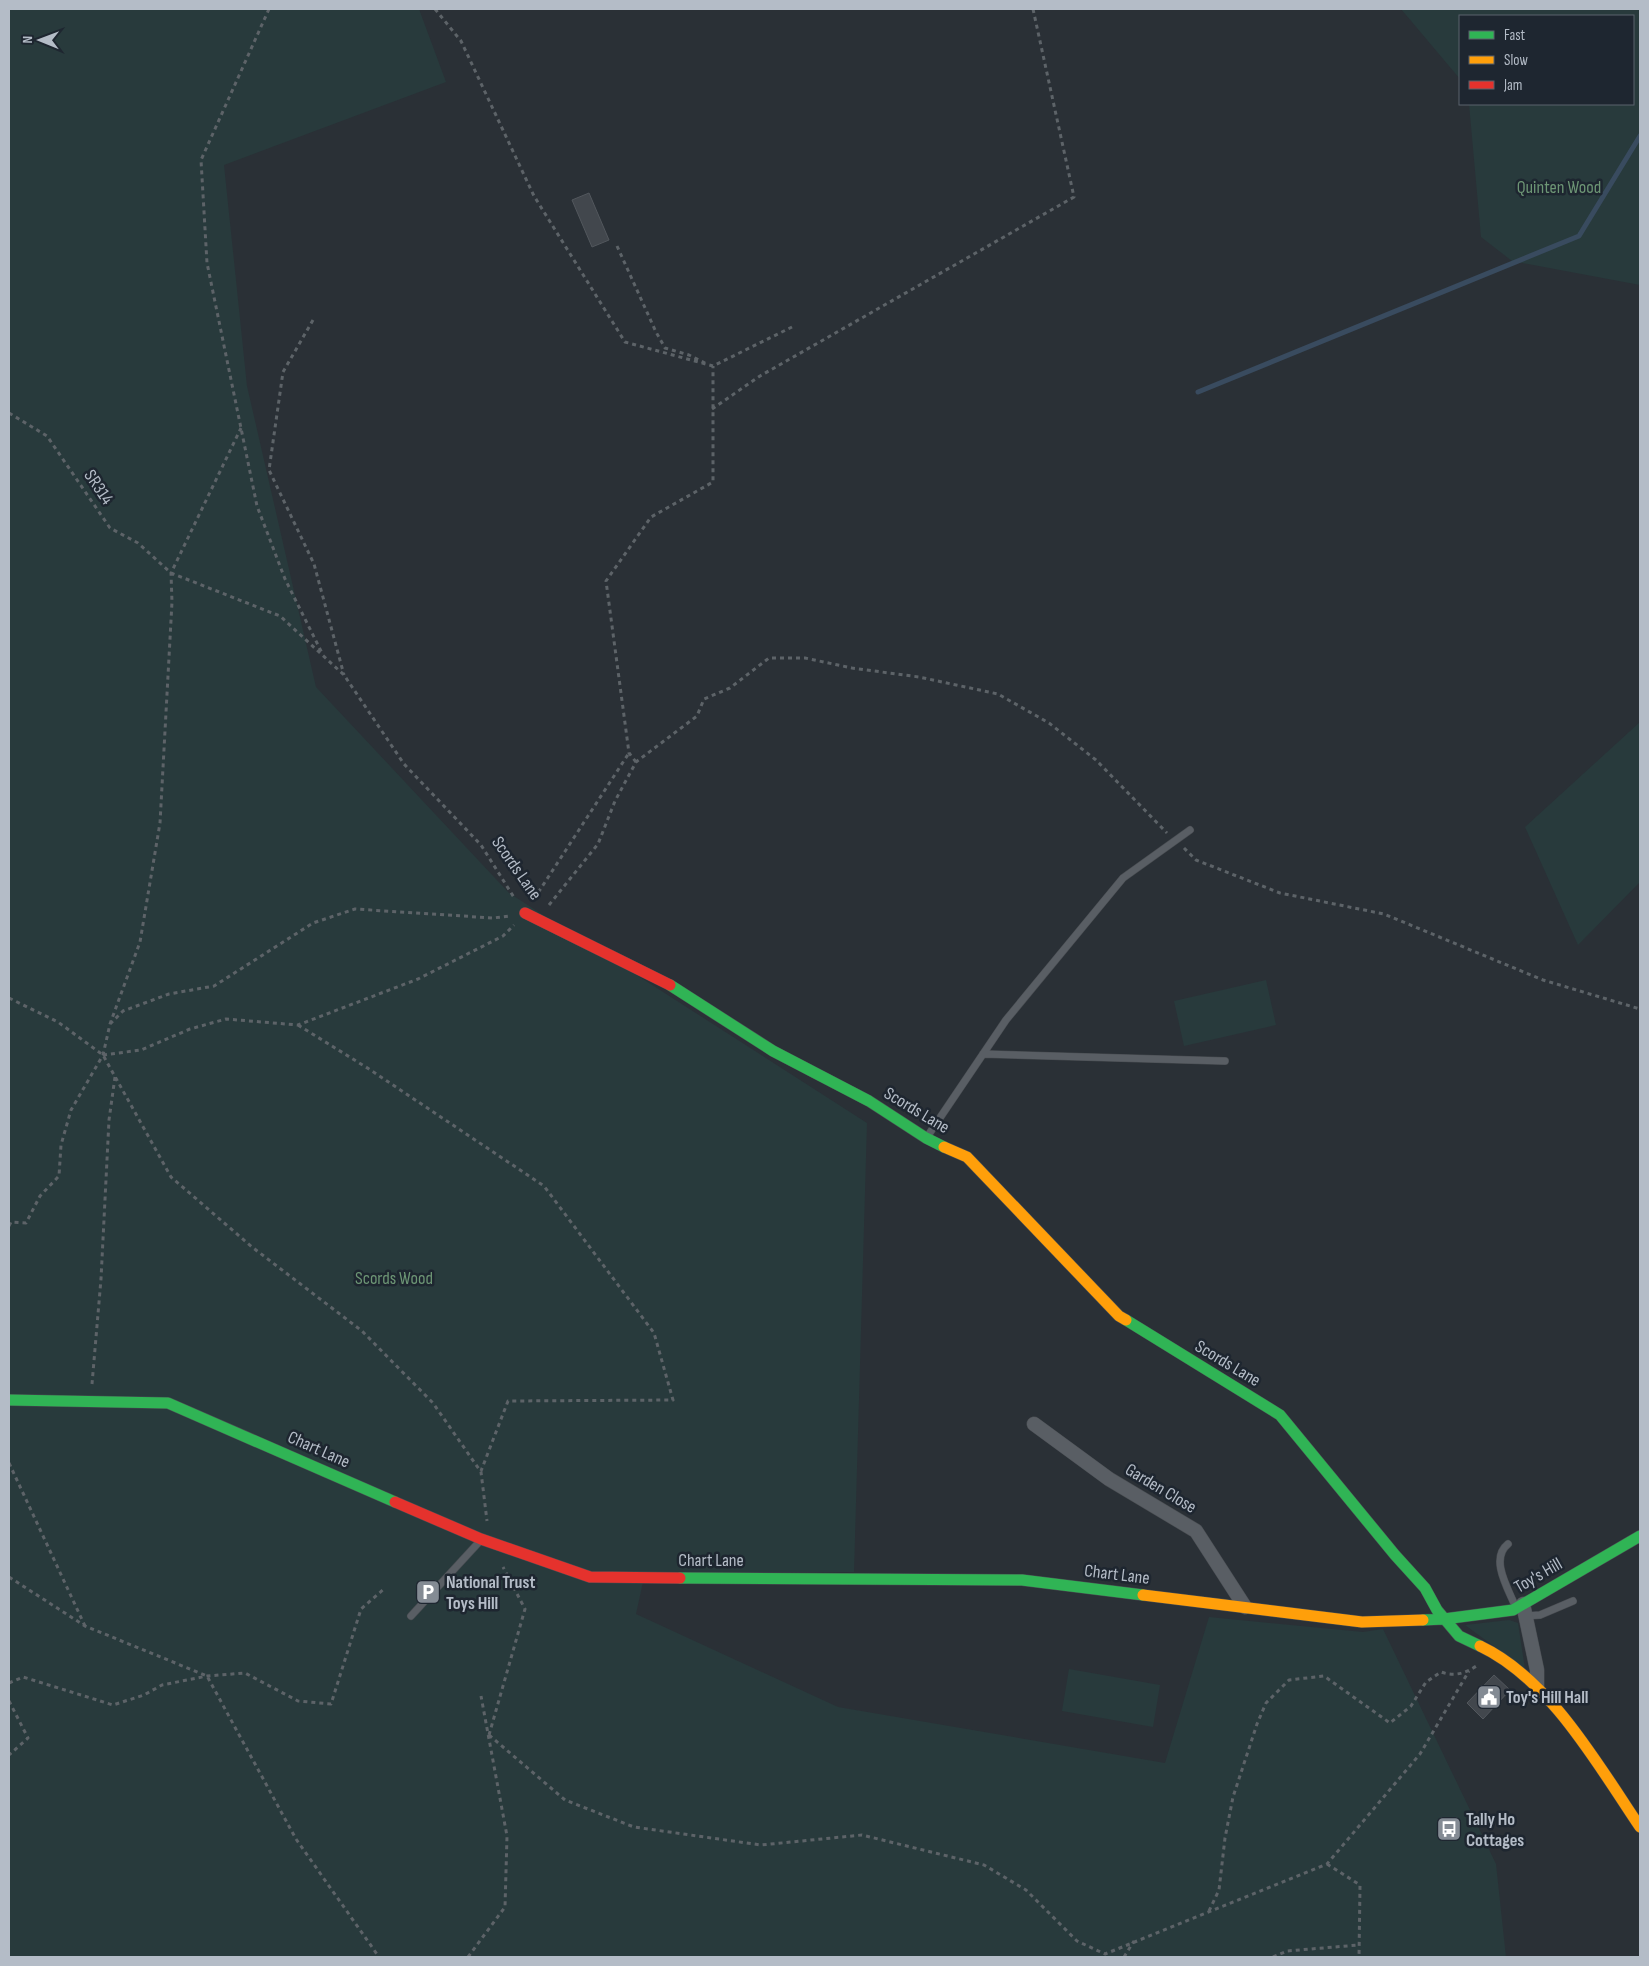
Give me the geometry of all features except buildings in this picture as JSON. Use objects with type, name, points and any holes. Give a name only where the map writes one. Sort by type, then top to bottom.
[{"type":"street","name":"Scords Lane","points":[[525,914],[666,982],[773,1051],[869,1101],[926,1138],[966,1157],[1119,1316],[1280,1415],[1395,1555],[1425,1588],[1444,1619],[1459,1636],[1494,1653],[1537,1687],[1576,1732],[1640,1826]]},
{"type":"street","name":"Chart Lane","points":[[9,1400],[168,1403],[486,1541],[590,1577],[1022,1580],[1362,1622],[1444,1619]]},
{"type":"street","name":"Garden Close","points":[[1034,1424],[1109,1479],[1196,1531],[1245,1607]]},
{"type":"street","name":"Toy's Hill","points":[[1444,1619],[1521,1609],[1640,1536]]},
{"type":"street","points":[[1521,1609],[1537,1670],[1537,1687]]},
{"type":"lane","points":[[926,1138],[1006,1020],[1123,878],[1190,830]]},
{"type":"lane","points":[[983,1054],[1226,1061]]},
{"type":"lane","points":[[411,1616],[486,1541]]},
{"type":"lane","points":[[1508,1544],[1503,1548],[1500,1558],[1502,1576],[1521,1609],[1540,1615],[1573,1601]]},
{"type":"path","points":[[269,9],[201,160],[207,263],[257,506],[285,579],[323,655]]},
{"type":"path","points":[[435,9],[461,41],[534,196],[625,342],[713,366],[792,327]]},
{"type":"path","points":[[712,409],[760,376],[1074,196],[1033,9]]},
{"type":"path","points":[[617,246],[665,348],[689,354],[713,366]]},
{"type":"path","points":[[313,320],[283,372],[269,470],[314,564],[344,675]]},
{"type":"path","points":[[636,762],[629,752],[606,581],[651,517],[713,482],[713,366]]},
{"type":"path","name":"SR314","points":[[9,413],[47,436],[110,528],[138,543],[171,573]]},
{"type":"path","points":[[9,1226],[11,1222],[26,1223],[40,1196],[59,1176],[61,1145],[71,1110],[103,1055],[110,1024],[140,942],[160,823],[172,602],[171,573],[241,428]]},
{"type":"path","points":[[171,573],[280,616],[344,675]]},
{"type":"path","points":[[110,1024],[123,1011],[169,994],[214,986],[313,924],[355,909],[493,918],[525,914],[550,904],[598,844],[615,801],[636,762],[697,716],[704,699],[730,688],[769,658],[805,658],[852,668],[919,677],[998,694],[1049,724],[1096,760],[1158,825],[1196,860],[1280,893],[1384,914],[1543,980],[1640,1009]]},
{"type":"path","name":"Scords Lane","points":[[344,675],[404,764],[481,845],[525,914]]},
{"type":"path","points":[[103,1055],[141,1050],[190,1029],[226,1019],[298,1025],[418,979],[503,936],[525,914],[629,752]]},
{"type":"path","points":[[9,998],[58,1022],[103,1055],[171,1177],[252,1247],[362,1331],[434,1403],[481,1472]]},
{"type":"path","points":[[298,1025],[369,1069],[544,1186],[654,1333],[673,1400],[508,1401],[481,1472],[486,1541],[525,1609],[489,1735]]},
{"type":"path","points":[[91,1402],[101,1278],[109,1120],[115,1076]]},
{"type":"path","points":[[9,1463],[85,1626]]},
{"type":"path","points":[[9,1577],[85,1626],[207,1676],[296,1840],[378,1957]]},
{"type":"path","points":[[9,1683],[23,1677],[113,1705],[144,1695],[162,1685],[207,1676],[246,1674],[298,1702],[331,1704],[360,1609],[385,1588]]},
{"type":"path","points":[[489,1735],[565,1800],[634,1827],[761,1845],[862,1836],[984,1865],[1026,1890],[1077,1941],[1105,1954],[1327,1864],[1420,1754],[1470,1671],[1451,1676],[1442,1672],[1426,1682],[1411,1706],[1390,1722],[1324,1676],[1289,1680],[1266,1703],[1257,1724],[1233,1797],[1225,1838],[1219,1890],[1209,1911]]},
{"type":"path","points":[[468,1957],[505,1907],[507,1836],[481,1696]]},
{"type":"path","points":[[9,1701],[28,1738],[9,1755]]},
{"type":"path","points":[[1327,1864],[1360,1885],[1359,1957]]},
{"type":"path","points":[[1124,1957],[1135,1941]]},
{"type":"path","points":[[1273,1957],[1287,1951],[1358,1945]]},
{"type":"green space","name":"Scords Wood","points":[[9,9],[419,9],[446,82],[224,165],[247,386],[316,687],[509,893],[867,1123],[854,1572],[645,1573],[636,1614],[838,1707],[1165,1763],[1209,1617],[1363,1632],[1383,1629],[1496,1864],[1506,1957],[9,1957]]},
{"type":"green space","name":"Quinten Wood","points":[[1401,9],[1640,9],[1640,285],[1512,261],[1481,237],[1469,105],[1634,105],[1634,15],[1459,15],[1459,78]]},
{"type":"green space","points":[[1640,722],[1640,882],[1578,945],[1525,827]]},
{"type":"green space","points":[[1266,980],[1276,1025],[1184,1046],[1174,1001]]},
{"type":"green space","points":[[1509,1620],[1518,1623],[1525,1669],[1465,1625]]},
{"type":"green space","points":[[1069,1669],[1160,1685],[1153,1727],[1062,1711]]},
{"type":"waterway","points":[[1198,392],[1579,236],[1640,136]]},
{"type":"traffic: fast","points":[[670,985],[773,1051],[869,1101],[926,1138],[944,1147]]},
{"type":"traffic: fast","points":[[1126,1320],[1280,1415],[1395,1555],[1425,1588],[1437,1610],[1459,1636],[1480,1646]]},
{"type":"traffic: fast","points":[[9,1400],[168,1403],[395,1502]]},
{"type":"traffic: fast","points":[[1423,1620],[1513,1610],[1640,1536]]},
{"type":"traffic: fast","points":[[680,1578],[1022,1580],[1143,1595]]},
{"type":"traffic: slow","points":[[944,1147],[967,1157],[1119,1316],[1126,1320]]},
{"type":"traffic: slow","points":[[1143,1595],[1362,1622],[1423,1620]]},
{"type":"traffic: slow","points":[[1480,1646],[1505,1661],[1529,1679],[1550,1701],[1589,1751],[1640,1827]]},
{"type":"traffic: jam","points":[[525,913],[670,985]]},
{"type":"traffic: jam","points":[[395,1502],[481,1539],[590,1577],[680,1578]]},
{"type":"place","name":"National Trust Toys Hill","points":[[428,1592]]},
{"type":"place","name":"Toy's Hill Hall","points":[[1489,1697]]},
{"type":"place","name":"Tally Ho Cottages","points":[[1449,1829]]}]
